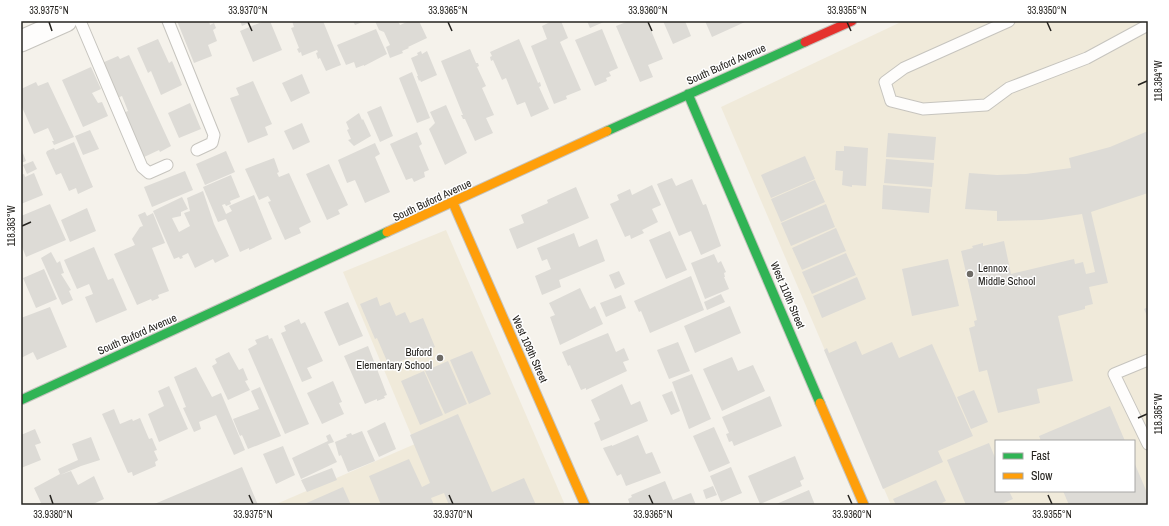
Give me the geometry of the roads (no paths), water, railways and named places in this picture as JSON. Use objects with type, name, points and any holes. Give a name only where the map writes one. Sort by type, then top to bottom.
[{"type":"street","points":[[21,41],[66,21]]},
{"type":"street","name":"South Buford Avenue","points":[[21,400],[688,94],[852,21]]},
{"type":"street","name":"West 110th Street","points":[[688,94],[864,505]]},
{"type":"street","name":"West 109th Street","points":[[453,203],[585,505]]},
{"type":"lane","points":[[80,21],[142,167],[149,173],[167,165]]},
{"type":"lane","points":[[168,21],[214,135],[212,143],[197,150]]},
{"type":"lane","points":[[1009,21],[904,68],[885,82],[891,101],[923,109],[986,105],[1009,88],[1087,58],[1148,25]]},
{"type":"lane","points":[[1148,360],[1114,374],[1148,444]]},
{"type":"place","name":"Lennox Middle School","points":[[970,274]]},
{"type":"place","name":"Buford Elementary School","points":[[440,358]]}]
